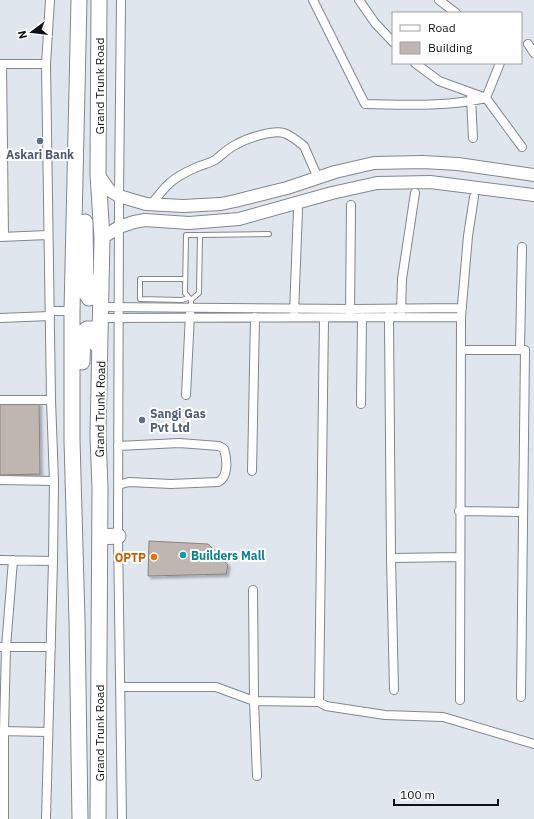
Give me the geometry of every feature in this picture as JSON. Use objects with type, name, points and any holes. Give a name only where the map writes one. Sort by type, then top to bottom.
[{"type":"highway","name":"Grand Trunk Road","points":[[79,0],[76,195],[72,311],[72,440],[77,620],[80,819]]},
{"type":"highway","name":"Grand Trunk Road","points":[[98,819],[100,537],[98,435],[102,238],[98,174],[99,0]]},
{"type":"highway","points":[[76,195],[84,215],[86,293],[89,298],[94,296],[96,293],[99,196]]},
{"type":"highway","points":[[72,440],[80,411],[84,333],[87,328],[94,329],[96,333],[94,406],[98,435]]},
{"type":"highway","points":[[100,537],[118,536]]},
{"type":"street","points":[[46,819],[54,561],[54,481],[51,400],[46,64],[50,0]]},
{"type":"street","points":[[121,0],[118,306],[118,536],[122,819]]},
{"type":"street","points":[[313,0],[365,104],[426,105],[471,97],[486,98],[522,147]]},
{"type":"street","points":[[359,0],[375,23],[392,41]]},
{"type":"street","points":[[439,0],[455,12]]},
{"type":"street","points":[[528,42],[534,53]]},
{"type":"street","points":[[46,64],[1,64],[2,237],[48,235]]},
{"type":"street","points":[[416,64],[439,81],[471,97]]},
{"type":"street","points":[[486,98],[500,64]]},
{"type":"street","points":[[471,97],[473,138]]},
{"type":"street","points":[[145,220],[149,204],[165,186],[173,180],[186,172],[213,161],[236,144],[265,134],[282,132],[304,146],[318,178]]},
{"type":"street","points":[[98,174],[109,190],[119,196],[149,204],[199,206],[221,204],[286,188],[374,163],[458,164],[534,175]]},
{"type":"street","points":[[102,238],[126,224],[145,220],[189,223],[239,219],[332,193],[377,183],[430,182],[534,195]]},
{"type":"street","points":[[401,313],[402,279],[415,193]]},
{"type":"street","points":[[460,700],[459,511],[461,317],[468,236],[474,197]]},
{"type":"street","points":[[350,313],[351,205]]},
{"type":"street","points":[[294,318],[298,210]]},
{"type":"street","points":[[520,350],[522,247]]},
{"type":"street","points":[[101,312],[118,306],[190,302],[350,313],[401,313],[461,317]]},
{"type":"street","points":[[186,395],[190,302]]},
{"type":"street","points":[[401,313],[462,308]]},
{"type":"street","points":[[0,318],[72,311]]},
{"type":"street","points":[[101,312],[118,318],[324,318],[350,313],[362,317],[390,313]]},
{"type":"street","points":[[390,313],[391,558],[394,690]]},
{"type":"street","points":[[361,404],[362,317]]},
{"type":"street","points":[[252,470],[255,318]]},
{"type":"street","points":[[319,702],[324,318]]},
{"type":"street","points":[[461,350],[525,350],[521,697]]},
{"type":"street","points":[[0,400],[51,400]]},
{"type":"street","points":[[118,446],[179,443],[219,446],[224,449],[226,463],[225,475],[222,480],[218,482],[171,484],[128,482],[118,485]]},
{"type":"street","points":[[0,480],[54,481]]},
{"type":"street","points":[[459,511],[523,512]]},
{"type":"street","points":[[391,558],[460,558]]},
{"type":"street","points":[[0,560],[54,561]]},
{"type":"street","points":[[4,819],[2,731],[3,647],[13,560]]},
{"type":"street","points":[[253,590],[254,701],[257,776]]},
{"type":"street","points":[[3,647],[51,647]]},
{"type":"street","points":[[120,687],[216,687],[254,701],[319,702],[326,706],[385,716],[443,717],[534,744]]},
{"type":"street","points":[[2,731],[48,732]]},
{"type":"lane","points":[[190,302],[185,293],[186,235],[269,234]]},
{"type":"lane","points":[[190,302],[199,293],[200,235]]},
{"type":"lane","points":[[185,279],[140,279],[140,299],[182,300],[190,302]]},
{"type":"building","points":[[0,402],[39,402],[40,474],[0,475]]},
{"type":"building","name":"Builders Mall","points":[[149,541],[208,544],[228,565],[226,574],[148,576]]},
{"type":"place","name":"Askari Bank","points":[[40,141]]},
{"type":"place","name":"Sangi Gas Pvt Ltd","points":[[142,420]]},
{"type":"place","name":"Builders Mall","points":[[183,555]]},
{"type":"place","name":"OPTP","points":[[154,557]]}]
